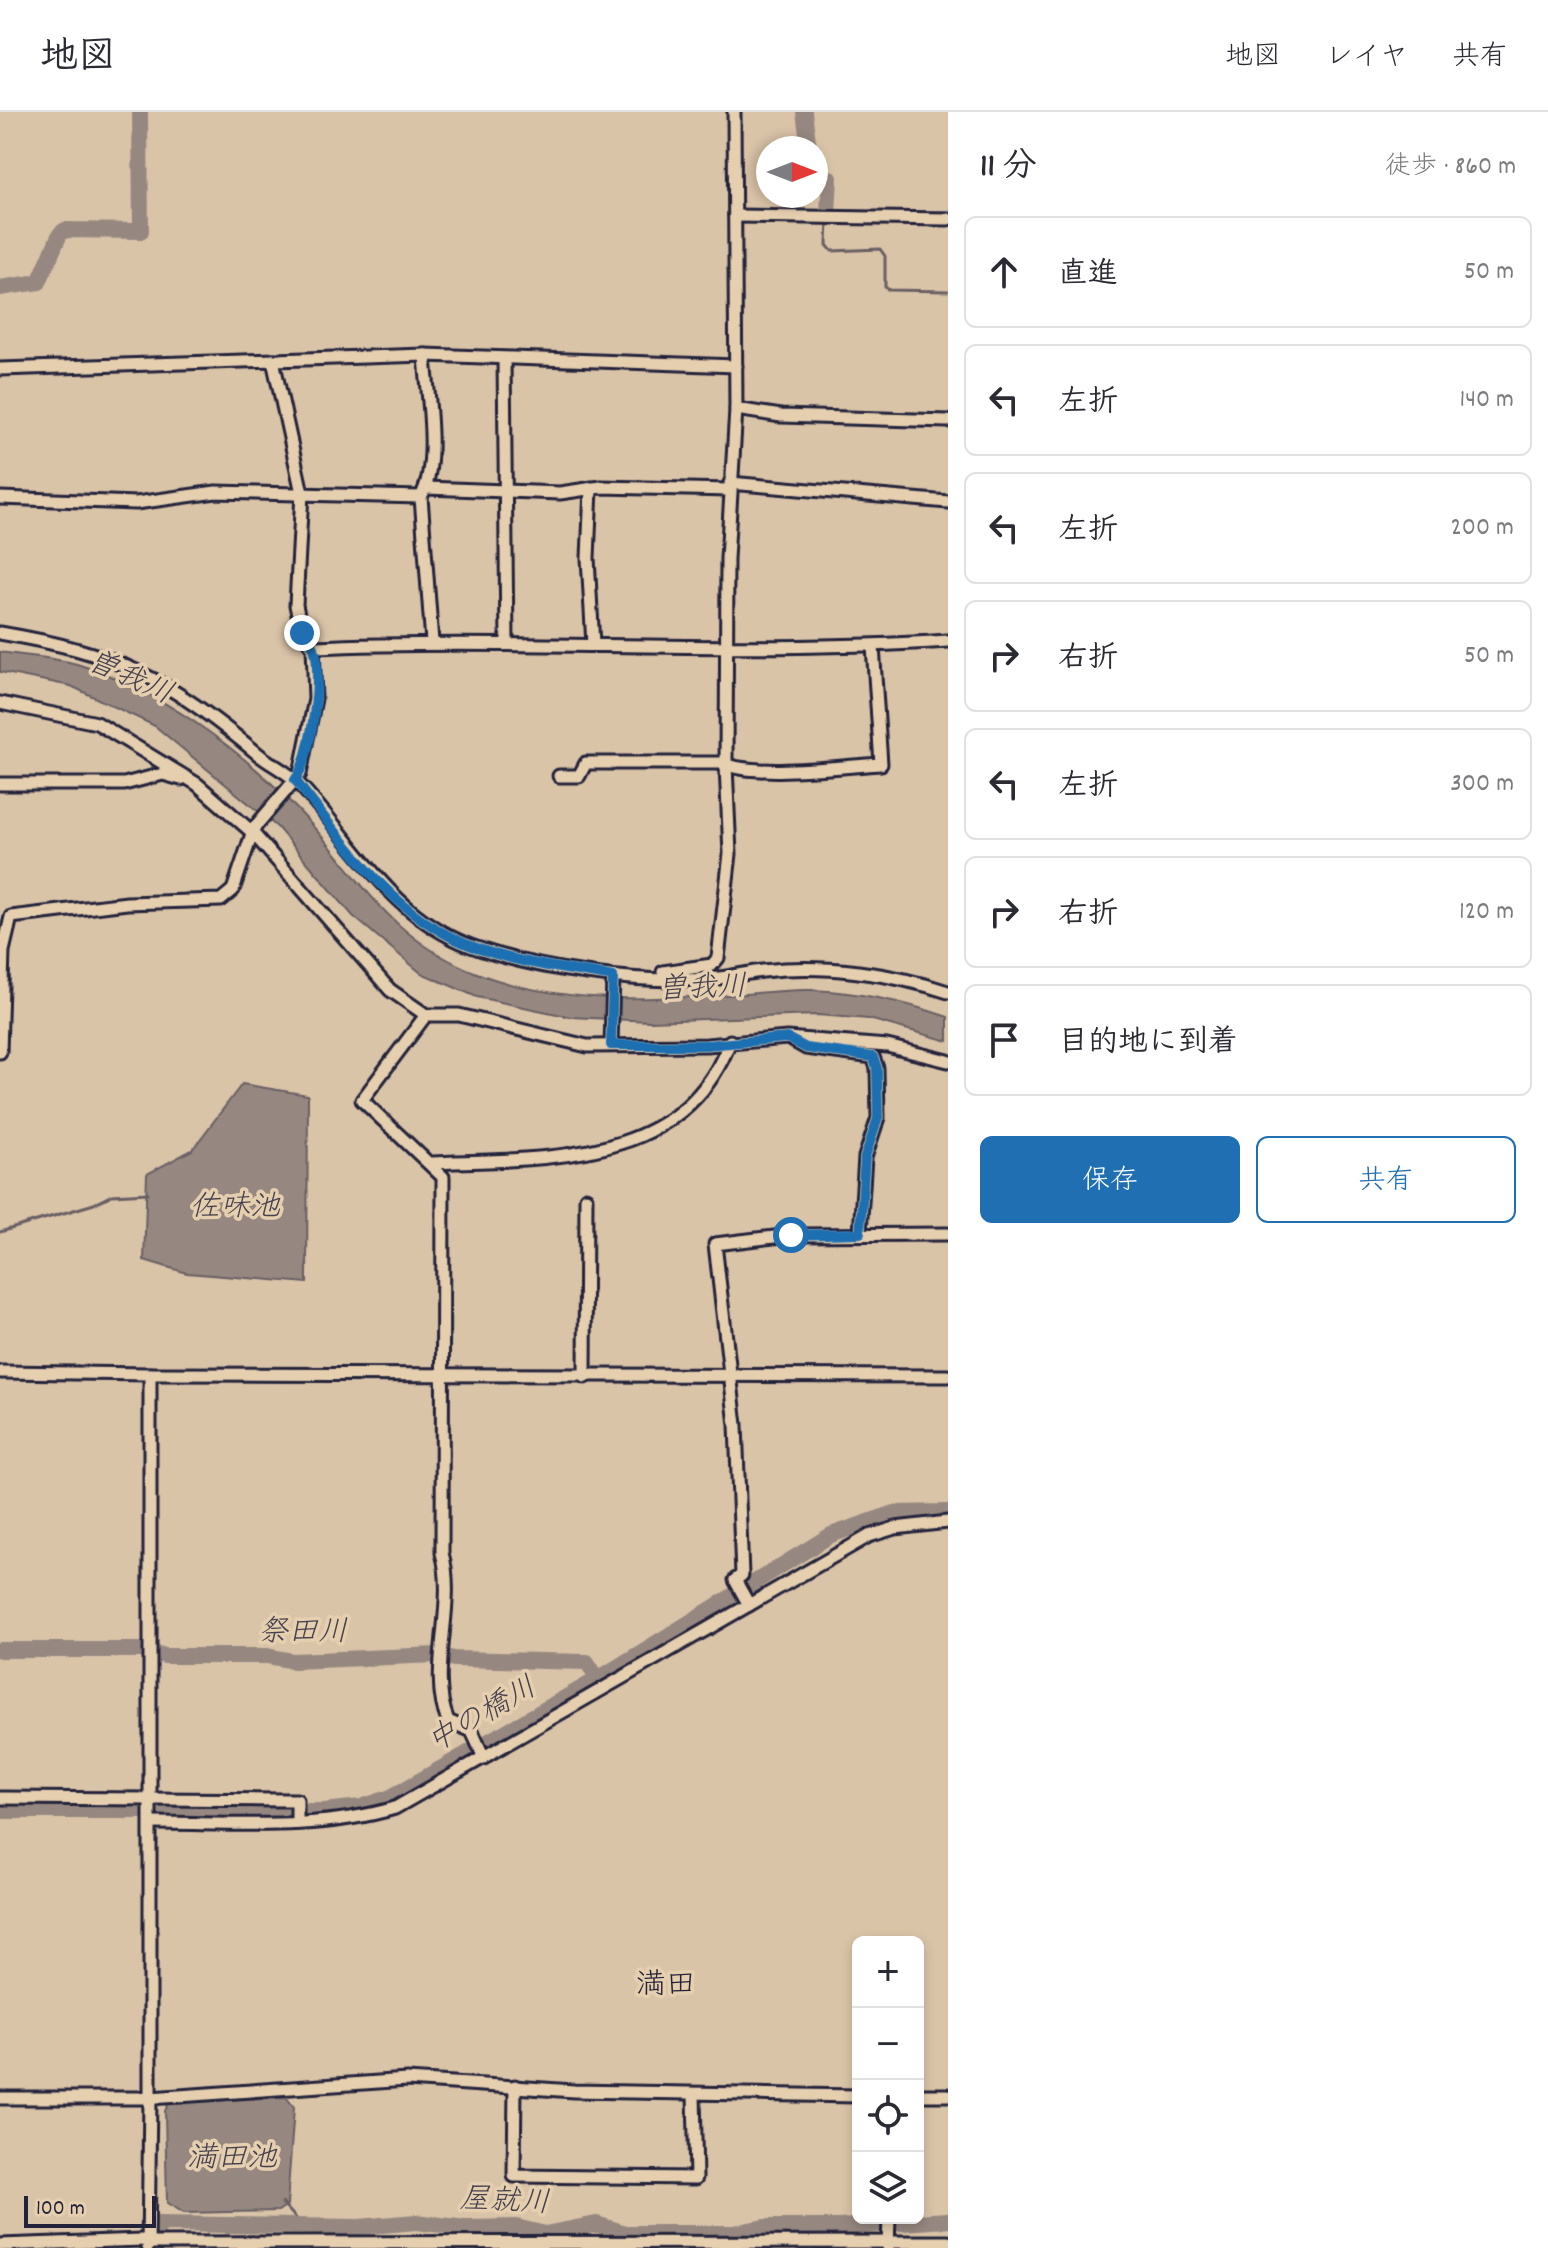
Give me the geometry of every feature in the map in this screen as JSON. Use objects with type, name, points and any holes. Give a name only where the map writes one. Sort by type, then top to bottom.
[{"type":"street","points":[[0,633],[97,653],[140,670],[203,707],[293,784],[379,883],[434,928],[482,950],[612,980],[712,965],[718,958],[730,854],[726,765],[730,486],[736,409],[734,112]]},
{"type":"street","points":[[735,216],[948,219]]},
{"type":"street","points":[[0,369],[425,355],[736,366]]},
{"type":"street","points":[[425,355],[430,444],[424,493],[432,642]]},
{"type":"street","points":[[504,359],[507,643]]},
{"type":"street","points":[[0,1052],[1,951],[11,917],[23,913],[127,903],[221,900],[233,890],[253,830],[293,784],[305,758],[315,699],[313,647],[302,633],[296,605],[302,493],[273,360]]},
{"type":"street","points":[[736,409],[781,416],[948,421]]},
{"type":"street","points":[[0,498],[136,503],[216,492],[424,493],[504,490],[560,493],[591,488],[730,486],[948,502]]},
{"type":"street","points":[[591,488],[588,558],[593,645]]},
{"type":"street","points":[[313,647],[432,642],[728,649],[948,641]]},
{"type":"street","points":[[559,776],[579,776],[586,763],[726,765],[784,770],[881,764],[873,646]]},
{"type":"street","points":[[0,703],[97,723],[197,784],[253,830],[381,980],[410,1006],[426,1015],[459,1015],[561,1041],[707,1045],[787,1038],[887,1046],[948,1061]]},
{"type":"street","points":[[0,784],[124,784],[163,774],[197,784]]},
{"type":"street","points":[[635,976],[709,979],[766,970],[835,971],[882,975],[948,992]]},
{"type":"street","points":[[611,1042],[612,980]]},
{"type":"street","points":[[426,1015],[362,1100],[432,1163],[443,1177],[442,1553],[448,1574],[442,1663],[445,1713],[448,1721],[472,1731],[484,1758]]},
{"type":"street","points":[[787,1038],[806,1048],[873,1057],[877,1068],[878,1118],[865,1157],[860,1233]]},
{"type":"street","points":[[432,1163],[579,1154],[647,1134],[687,1107],[719,1071],[730,1041]]},
{"type":"street","points":[[585,1377],[586,1198]]},
{"type":"street","points":[[748,1604],[736,1582],[742,1575],[730,1377],[715,1244],[791,1235],[948,1234]]},
{"type":"street","points":[[0,1372],[585,1377],[948,1376]]},
{"type":"street","points":[[148,2245],[152,1822],[150,1374]]},
{"type":"street","points":[[152,1822],[297,1822],[348,1819],[395,1808],[869,1536],[895,1528],[948,1522]]},
{"type":"street","points":[[0,1798],[297,1800],[297,1822]]},
{"type":"street","points":[[0,2098],[150,2098],[407,2080],[694,2095],[852,2096]]},
{"type":"street","points":[[515,2086],[514,2176],[696,2178],[694,2095]]},
{"type":"street","points":[[924,2095],[948,2095]]},
{"type":"street","points":[[0,2245],[888,2234],[948,2242]]},
{"type":"water","points":[[0,652],[77,664],[138,689],[196,723],[275,786],[396,922],[445,958],[477,973],[538,990],[601,998],[666,998],[802,990],[864,995],[948,1017],[948,1041],[869,1019],[817,1015],[650,1021],[571,1017],[477,997],[421,973],[353,916],[277,827],[155,726],[71,686],[0,672]]},
{"type":"water","name":"佐味池","points":[[242,1084],[308,1095],[307,1283],[187,1273],[144,1260],[147,1174],[192,1150]]},
{"type":"water","name":"満田池","points":[[286,2097],[294,2107],[287,2205],[278,2211],[184,2213],[167,2203],[165,2111],[169,2103]]},
{"type":"waterway","points":[[0,288],[39,282],[60,234],[65,230],[141,231],[140,112]]},
{"type":"waterway","points":[[804,112],[807,136]]},
{"type":"waterway","points":[[828,178],[828,212]]},
{"type":"waterway","points":[[828,213],[948,212]]},
{"type":"waterway","points":[[828,220],[827,245],[832,251],[880,249],[885,256],[885,287],[889,290],[948,291]]},
{"type":"waterway","points":[[0,1232],[94,1204],[112,1195],[148,1193]]},
{"type":"waterway","name":"中の橋川","points":[[0,1811],[324,1811],[361,1807],[391,1797],[598,1679],[831,1535],[894,1513],[948,1512]]},
{"type":"waterway","name":"祭田川","points":[[0,1650],[144,1650],[165,1656],[267,1656],[293,1661],[437,1655],[454,1659],[587,1662],[598,1679]]},
{"type":"waterway","points":[[282,2203],[303,2226]]},
{"type":"waterway","name":"屋就川","points":[[157,2231],[159,2224],[359,2227],[416,2222],[466,2228],[516,2227],[545,2234],[596,2224],[625,2233],[734,2233],[764,2227],[839,2227],[948,2220]]},
{"type":"district","name":"満田","points":[[666,1983]]},
{"type":"route","points":[[302,633],[313,647],[315,657],[315,699],[305,758],[295,780],[379,883],[420,918],[434,928],[482,950],[613,977],[611,1045],[707,1045],[787,1038],[806,1048],[873,1057],[877,1068],[878,1118],[865,1157],[860,1233],[791,1235]]},
{"type":"water label","name":"曽我川","points":[[131,676]]},
{"type":"water label","name":"曽我川","points":[[702,986]]}]
